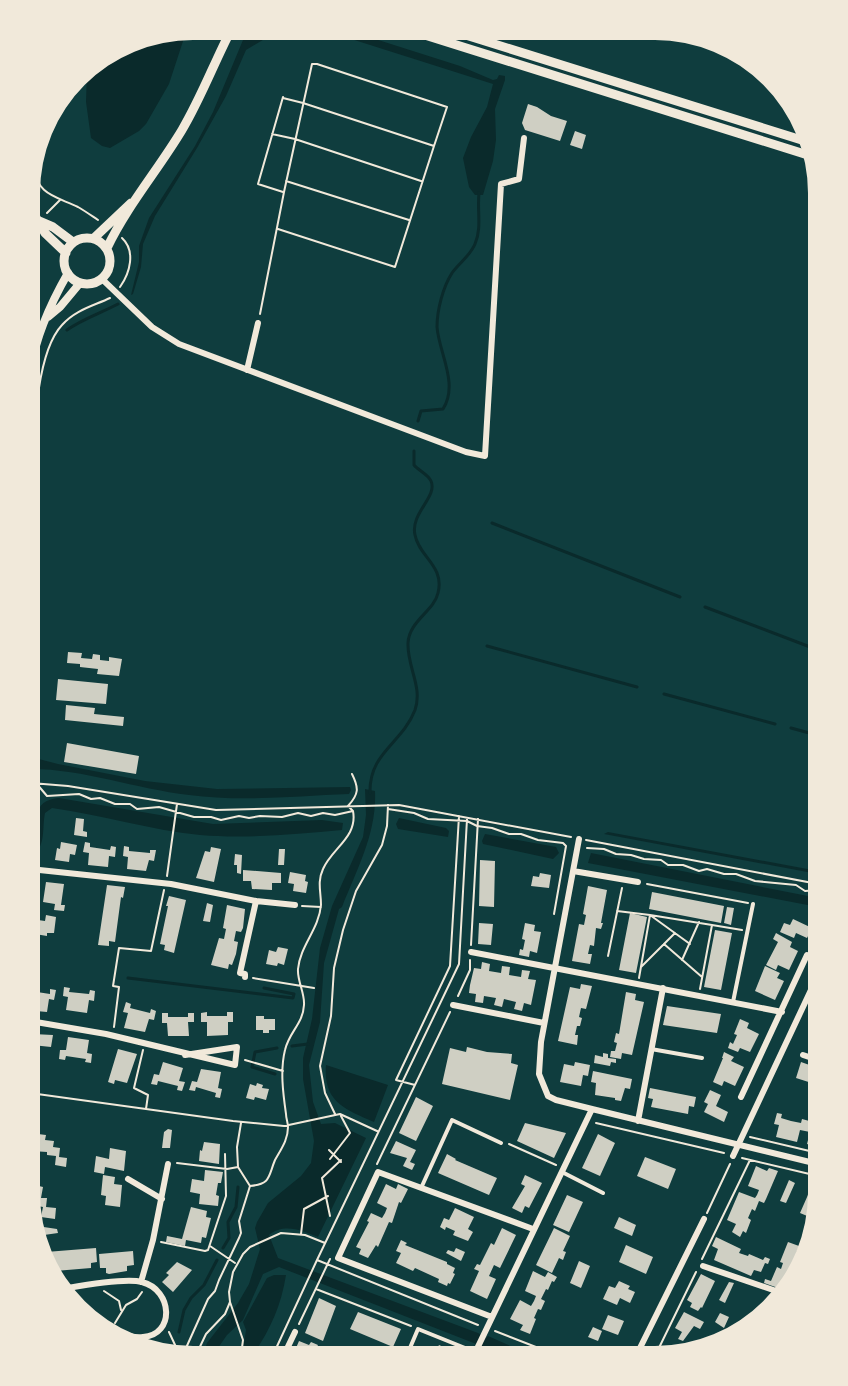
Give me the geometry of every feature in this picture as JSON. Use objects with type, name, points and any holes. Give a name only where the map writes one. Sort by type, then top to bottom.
[{"type":"main road","points":[[223,40],[223,47]]},
{"type":"main road","points":[[111,229],[107,248],[111,261],[107,274],[95,283],[80,283],[68,273],[65,266],[66,252],[73,242],[80,238],[94,238],[111,229],[133,202],[180,132],[204,90],[226,40]]},
{"type":"main road","points":[[441,40],[802,153]]},
{"type":"main road","points":[[481,40],[797,139]]},
{"type":"main road","points":[[40,225],[53,227],[73,242]]},
{"type":"main road","points":[[40,228],[66,252]]},
{"type":"main road","points":[[94,238],[107,248]]},
{"type":"street","points":[[102,279],[141,319],[164,336],[193,350],[466,452],[485,456],[501,184],[519,179],[524,138]]},
{"type":"street","points":[[40,335],[53,300],[68,273]]},
{"type":"street","points":[[48,317],[60,307],[80,283]]},
{"type":"street","points":[[248,370],[258,323]]},
{"type":"street","points":[[579,838],[544,1023],[539,1074],[548,1096],[638,1121],[807,1162]]},
{"type":"street","points":[[40,870],[166,884],[256,901],[295,905]]},
{"type":"street","points":[[573,871],[638,882]]},
{"type":"street","points":[[245,977],[245,974],[240,973],[256,901]]},
{"type":"street","points":[[471,952],[782,1012]]},
{"type":"street","points":[[741,1097],[807,955]]},
{"type":"street","points":[[638,1121],[663,988]]},
{"type":"street","points":[[733,1156],[807,998]]},
{"type":"street","points":[[455,1002],[544,1023]]},
{"type":"street","points":[[40,1023],[113,1036],[184,1054],[234,1065],[237,1047],[184,1054]]},
{"type":"street","points":[[802,1055],[807,1057]]},
{"type":"street","points":[[478,1346],[592,1109]]},
{"type":"street","points":[[143,1283],[168,1164]]},
{"type":"street","points":[[492,1317],[338,1258],[378,1172],[422,1186],[533,1229]]},
{"type":"street","points":[[128,1179],[162,1198]]},
{"type":"street","points":[[641,1346],[704,1219]]},
{"type":"street","points":[[701,1266],[772,1290]]},
{"type":"street","points":[[74,1287],[143,1283],[157,1289],[164,1300],[166,1314],[162,1327],[146,1337]]},
{"type":"street","points":[[288,1346],[295,1332]]},
{"type":"lane","points":[[733,1002],[753,904]]},
{"type":"lane","points":[[651,1049],[702,1058]]},
{"type":"lane","points":[[422,1186],[452,1120],[501,1143]]},
{"type":"lane","points":[[563,1170],[603,1193]]},
{"type":"lane","points":[[411,1346],[418,1329],[457,1346]]},
{"type":"path","points":[[258,323],[312,64],[447,106],[395,267],[278,228]]},
{"type":"path","points":[[284,192],[258,184],[283,98],[434,146]]},
{"type":"path","points":[[272,134],[295,139],[422,181]]},
{"type":"path","points":[[286,180],[410,221]]},
{"type":"path","points":[[40,390],[43,365],[50,343],[62,325],[73,315],[110,298],[116,292],[126,279],[130,256],[128,244],[111,229],[80,208],[60,200],[41,187]]},
{"type":"path","points":[[40,219],[60,200]]},
{"type":"path","points":[[348,806],[357,795],[358,787],[352,774]]},
{"type":"path","points":[[40,783],[229,810],[407,806],[459,816],[477,826],[492,828],[508,834],[521,834],[538,840],[563,843],[566,846],[554,914]]},
{"type":"path","points":[[40,788],[47,796],[79,794],[115,804],[125,803],[137,809],[159,807],[176,814],[221,820],[239,816],[282,817],[298,813],[311,816],[323,813],[335,815],[353,811]]},
{"type":"path","points":[[113,1036],[119,987],[113,986],[119,948],[152,951],[166,884],[177,804]]},
{"type":"path","points":[[250,1186],[262,1185],[266,1181],[284,1146],[289,1125],[283,1093],[282,1061],[287,1042],[301,1022],[304,1003],[298,972],[301,953],[316,925],[321,907],[319,885],[322,870],[337,848],[350,836],[353,811],[348,806]]},
{"type":"path","points":[[387,806],[428,819],[478,819],[807,882]]},
{"type":"path","points":[[335,1114],[325,1093],[320,1066],[331,1016],[334,968],[356,891],[382,844],[387,826],[387,806]]},
{"type":"path","points":[[415,1085],[396,1080],[450,966],[459,816]]},
{"type":"path","points":[[277,1346],[459,964],[467,819]]},
{"type":"path","points":[[455,1002],[470,970],[478,819]]},
{"type":"path","points":[[577,847],[604,849],[644,860],[660,860],[668,865],[684,865],[699,870],[707,869],[724,874],[736,874],[755,881],[796,885],[807,891]]},
{"type":"path","points":[[608,956],[624,880]]},
{"type":"path","points":[[638,882],[753,904]]},
{"type":"path","points":[[295,905],[321,907]]},
{"type":"path","points":[[617,911],[748,931]]},
{"type":"path","points":[[651,915],[690,944]]},
{"type":"path","points":[[638,983],[651,915]]},
{"type":"path","points":[[682,960],[699,922]]},
{"type":"path","points":[[699,995],[712,924]]},
{"type":"path","points":[[641,967],[675,933]]},
{"type":"path","points":[[664,944],[702,977]]},
{"type":"path","points":[[451,953],[471,952]]},
{"type":"path","points":[[245,977],[314,988]]},
{"type":"path","points":[[436,996],[442,999]]},
{"type":"path","points":[[374,1168],[449,1014]]},
{"type":"path","points":[[144,1044],[134,1088],[148,1095],[146,1109]]},
{"type":"path","points":[[250,1062],[283,1071]]},
{"type":"path","points":[[40,1094],[242,1122],[289,1125],[340,1114],[378,1132]]},
{"type":"path","points":[[330,1159],[350,1133],[340,1114]]},
{"type":"path","points":[[587,1120],[807,1173]]},
{"type":"path","points":[[188,1345],[241,1233],[239,1221],[250,1186],[238,1167],[237,1147],[242,1122]]},
{"type":"path","points":[[743,1136],[807,1151]]},
{"type":"path","points":[[501,1143],[505,1142],[563,1170]]},
{"type":"path","points":[[329,1150],[340,1161],[322,1178],[330,1216]]},
{"type":"path","points":[[153,1240],[205,1251],[210,1246],[226,1196],[225,1154]]},
{"type":"path","points":[[704,1219],[733,1156]]},
{"type":"path","points":[[660,1345],[701,1266],[750,1160]]},
{"type":"path","points":[[168,1164],[174,1162],[227,1169],[238,1167]]},
{"type":"path","points":[[301,1234],[304,1209],[327,1197]]},
{"type":"path","points":[[242,1346],[243,1340],[230,1302],[229,1292],[236,1264],[250,1247],[281,1233],[301,1234],[325,1243]]},
{"type":"path","points":[[210,1246],[236,1264]]},
{"type":"path","points":[[317,1260],[485,1331],[530,1346]]},
{"type":"path","points":[[295,1332],[324,1272]]},
{"type":"path","points":[[115,1324],[126,1305],[137,1299],[143,1283]]},
{"type":"path","points":[[100,1284],[101,1289],[119,1301],[122,1311]]},
{"type":"path","points":[[317,1288],[418,1329]]},
{"type":"path","points":[[200,1346],[206,1334],[225,1314],[230,1302]]},
{"type":"path","points":[[162,1327],[168,1331],[175,1344]]},
{"type":"water","points":[[243,40],[263,40],[246,50],[226,96],[155,216],[143,244],[141,267],[131,295],[139,262],[139,246],[149,218],[195,146],[213,112]]},
{"type":"water","points":[[354,40],[378,40],[460,66],[493,80],[499,75],[505,76],[495,109],[496,140],[493,161],[483,195],[475,195],[469,187],[463,158],[487,107],[493,84]]},
{"type":"water","points":[[183,41],[169,84],[146,124],[139,131],[110,148],[102,146],[91,138],[86,102],[87,85],[109,66],[135,52],[164,43]]},
{"type":"water","points":[[40,759],[145,781],[217,789],[350,787],[351,790],[349,794],[269,798],[209,797],[169,792],[40,769]]},
{"type":"water","points":[[365,789],[375,791],[373,822],[360,865],[342,907],[339,909],[324,963],[320,1022],[309,1065],[313,1102],[321,1124],[335,1123],[366,1138],[318,1237],[299,1230],[287,1229],[275,1231],[269,1235],[278,1258],[510,1346],[481,1346],[279,1267],[263,1274],[243,1320],[219,1346],[206,1346],[249,1284],[260,1249],[255,1228],[257,1222],[268,1203],[301,1176],[311,1163],[314,1141],[303,1079],[303,1058],[312,1019],[320,948],[332,906],[363,837],[366,815]]},
{"type":"water","points":[[59,798],[213,824],[322,820],[343,823],[342,830],[271,836],[218,836],[163,830],[52,808],[45,813],[40,846],[40,807],[49,800]]},
{"type":"water","points":[[399,818],[446,828],[449,831],[448,837],[398,829],[396,824]]},
{"type":"water","points":[[608,832],[807,869],[807,872],[604,834]]},
{"type":"water","points":[[485,834],[556,847],[559,853],[553,859],[483,844]]},
{"type":"water","points":[[591,853],[807,896],[807,905],[588,863]]},
{"type":"water","points":[[326,1065],[388,1085],[374,1122],[345,1108],[332,1096],[326,1078]]},
{"type":"water","points":[[274,1275],[286,1275],[281,1297],[258,1346],[243,1346],[246,1330],[243,1322],[267,1278]]},
{"type":"building","points":[[528,104],[551,116],[567,121],[560,141],[525,130],[522,123]]},
{"type":"building","points":[[575,131],[586,135],[582,149],[570,145]]},
{"type":"building","points":[[68,652],[82,653],[81,658],[92,659],[93,654],[100,655],[100,660],[109,661],[109,657],[122,659],[119,676],[97,674],[98,669],[67,663]]},
{"type":"building","points":[[58,679],[108,684],[106,704],[56,700]]},
{"type":"building","points":[[66,705],[95,708],[94,714],[124,717],[123,726],[65,720]]},
{"type":"building","points":[[67,743],[139,756],[136,774],[64,762]]},
{"type":"building","points":[[76,818],[84,819],[83,831],[87,832],[87,837],[74,835]]},
{"type":"building","points":[[61,842],[77,845],[75,855],[70,854],[69,862],[55,860],[57,848],[60,849]]},
{"type":"building","points":[[85,842],[90,843],[90,847],[110,850],[111,846],[116,847],[115,857],[109,856],[108,867],[88,865],[89,853],[83,852]]},
{"type":"building","points":[[124,846],[129,847],[129,851],[150,853],[150,850],[156,850],[154,861],[149,860],[146,871],[127,869],[128,857],[123,856]]},
{"type":"building","points":[[211,847],[221,849],[214,882],[196,878],[205,851],[210,852]]},
{"type":"building","points":[[279,849],[285,849],[284,865],[278,865]]},
{"type":"building","points":[[235,854],[242,855],[241,874],[237,873],[237,865],[234,865]]},
{"type":"building","points":[[480,860],[495,861],[494,907],[479,906]]},
{"type":"building","points":[[243,870],[281,873],[281,883],[272,883],[272,890],[252,889],[251,881],[243,881]]},
{"type":"building","points":[[290,872],[306,875],[305,881],[308,882],[306,893],[293,891],[294,884],[288,883]]},
{"type":"building","points":[[540,873],[551,875],[549,888],[531,886],[533,876],[539,877]]},
{"type":"building","points":[[46,882],[64,884],[61,905],[65,905],[64,911],[54,910],[55,904],[43,902]]},
{"type":"building","points":[[107,885],[125,887],[123,898],[121,897],[115,942],[109,941],[109,946],[98,945]]},
{"type":"building","points":[[588,886],[607,890],[601,923],[603,923],[601,929],[596,928],[594,946],[590,945],[588,954],[592,954],[590,964],[572,961],[579,924],[584,925],[586,915],[583,914]]},
{"type":"building","points":[[652,892],[724,906],[721,923],[649,909]]},
{"type":"building","points":[[169,896],[186,900],[174,953],[164,950],[165,945],[160,944]]},
{"type":"building","points":[[207,903],[213,905],[210,922],[203,921]]},
{"type":"building","points":[[227,905],[245,909],[243,928],[241,932],[236,931],[234,941],[238,942],[236,954],[228,969],[211,965],[219,938],[224,939],[226,929],[223,928]]},
{"type":"building","points":[[727,907],[734,908],[731,925],[724,923]]},
{"type":"building","points":[[630,913],[647,917],[636,973],[619,970]]},
{"type":"building","points":[[46,915],[56,917],[54,933],[47,933],[47,936],[40,935],[40,920],[45,921]]},
{"type":"building","points":[[793,919],[807,926],[807,938],[796,933],[794,938],[780,932],[784,923],[790,925]]},
{"type":"building","points":[[479,923],[493,924],[491,945],[478,944]]},
{"type":"building","points":[[525,923],[535,925],[534,931],[541,932],[537,953],[530,951],[529,957],[519,955],[520,949],[523,950],[525,940],[522,939]]},
{"type":"building","points":[[715,930],[732,933],[721,990],[704,987]]},
{"type":"building","points":[[776,933],[792,942],[790,947],[798,951],[789,970],[778,965],[776,970],[766,965],[778,942],[773,939]]},
{"type":"building","points":[[278,947],[288,949],[284,965],[266,964],[269,950],[276,952]]},
{"type":"building","points":[[482,962],[490,964],[489,971],[501,973],[502,966],[510,967],[509,975],[521,977],[522,970],[530,971],[528,979],[536,980],[531,1005],[524,1003],[522,1011],[514,1009],[516,1002],[504,999],[502,1007],[494,1005],[496,998],[484,996],[483,1003],[475,1002],[476,994],[469,993],[470,985],[474,968],[481,969]]},
{"type":"building","points":[[765,966],[780,973],[777,978],[784,981],[775,1000],[755,991]]},
{"type":"building","points":[[581,984],[592,986],[586,1009],[581,1008],[579,1017],[582,1018],[575,1035],[578,1035],[577,1045],[558,1041],[570,987],[580,989]]},
{"type":"building","points":[[64,987],[70,988],[69,992],[89,994],[90,990],[95,991],[94,1001],[89,1000],[87,1013],[66,1010],[68,997],[63,996]]},
{"type":"building","points":[[50,989],[56,990],[54,1000],[49,999],[47,1012],[40,1011],[40,992],[50,994]]},
{"type":"building","points":[[626,992],[636,994],[635,1000],[644,1002],[632,1055],[622,1053],[621,1059],[610,1057],[617,1043],[614,1042],[616,1033],[619,1034]]},
{"type":"building","points":[[126,1002],[131,1004],[130,1008],[150,1013],[151,1009],[156,1011],[154,1020],[149,1019],[145,1032],[124,1028],[128,1013],[123,1012]]},
{"type":"building","points":[[667,1006],[721,1014],[717,1033],[663,1025]]},
{"type":"building","points":[[207,1012],[207,1016],[227,1016],[227,1012],[233,1012],[233,1022],[228,1022],[228,1035],[207,1036],[207,1022],[201,1022],[201,1013]]},
{"type":"building","points":[[162,1013],[168,1013],[168,1017],[188,1017],[188,1013],[194,1013],[194,1022],[188,1022],[189,1036],[168,1036],[167,1023],[162,1023]]},
{"type":"building","points":[[256,1016],[275,1019],[275,1030],[263,1033],[263,1030],[256,1030]]},
{"type":"building","points":[[740,1019],[749,1023],[747,1028],[759,1034],[750,1052],[740,1048],[738,1052],[728,1048],[730,1042],[733,1044],[737,1035],[734,1034]]},
{"type":"building","points":[[40,1034],[53,1035],[51,1047],[40,1046]]},
{"type":"building","points":[[68,1037],[89,1040],[87,1053],[92,1054],[91,1063],[85,1062],[86,1059],[66,1056],[65,1060],[59,1059],[60,1050],[66,1050]]},
{"type":"building","points":[[467,1047],[487,1052],[512,1054],[511,1063],[518,1065],[510,1100],[442,1084],[450,1048],[466,1052]]},
{"type":"building","points":[[118,1049],[137,1054],[127,1083],[115,1080],[114,1084],[108,1082]]},
{"type":"building","points":[[724,1052],[734,1057],[731,1061],[744,1067],[735,1086],[724,1081],[722,1086],[713,1082]]},
{"type":"building","points":[[603,1053],[608,1054],[608,1058],[616,1059],[616,1063],[611,1062],[610,1066],[594,1063],[595,1055],[603,1057]]},
{"type":"building","points":[[163,1062],[183,1068],[179,1081],[185,1082],[182,1091],[177,1090],[178,1086],[158,1081],[157,1085],[151,1084],[154,1074],[159,1075]]},
{"type":"building","points":[[575,1062],[590,1065],[588,1076],[583,1075],[581,1086],[560,1082],[564,1064],[574,1066]]},
{"type":"building","points":[[801,1062],[807,1064],[807,1082],[796,1078]]},
{"type":"building","points":[[201,1069],[221,1072],[218,1088],[222,1089],[220,1098],[215,1097],[216,1093],[196,1087],[195,1091],[189,1090],[192,1081],[197,1082]]},
{"type":"building","points":[[593,1071],[632,1079],[630,1089],[625,1088],[621,1101],[595,1095],[596,1083],[591,1082]]},
{"type":"building","points":[[257,1083],[263,1085],[262,1088],[269,1089],[266,1100],[255,1097],[254,1100],[246,1098],[250,1084],[256,1086]]},
{"type":"building","points":[[650,1088],[696,1097],[694,1107],[689,1106],[688,1114],[651,1107],[653,1099],[648,1098]]},
{"type":"building","points":[[710,1090],[721,1095],[716,1106],[728,1112],[724,1122],[704,1112],[708,1104],[704,1102]]},
{"type":"building","points":[[416,1097],[433,1106],[416,1141],[399,1133]]},
{"type":"building","points":[[777,1113],[782,1114],[781,1118],[791,1121],[801,1123],[802,1119],[807,1120],[807,1131],[800,1130],[797,1142],[776,1137],[779,1125],[774,1124]]},
{"type":"building","points":[[525,1123],[566,1133],[554,1158],[517,1141]]},
{"type":"building","points":[[168,1129],[172,1130],[170,1148],[162,1148],[164,1132]]},
{"type":"building","points":[[40,1134],[46,1135],[45,1140],[54,1141],[53,1147],[60,1148],[59,1157],[67,1158],[66,1167],[55,1165],[56,1156],[47,1155],[47,1152],[40,1152]]},
{"type":"building","points":[[598,1134],[615,1143],[600,1176],[582,1168]]},
{"type":"building","points":[[396,1141],[416,1150],[410,1162],[415,1164],[412,1170],[403,1166],[407,1158],[390,1153]]},
{"type":"building","points":[[204,1142],[220,1144],[219,1164],[199,1161],[200,1150],[202,1151]]},
{"type":"building","points":[[110,1148],[126,1151],[124,1171],[105,1167],[104,1174],[94,1172],[96,1156],[109,1159]]},
{"type":"building","points":[[447,1154],[455,1160],[497,1178],[489,1195],[438,1173]]},
{"type":"building","points":[[645,1157],[676,1169],[668,1189],[637,1176]]},
{"type":"building","points":[[756,1166],[767,1171],[769,1168],[778,1171],[764,1203],[759,1201],[755,1211],[752,1209],[746,1233],[743,1231],[740,1237],[732,1232],[736,1224],[727,1220],[739,1192],[755,1198],[757,1195],[759,1190],[748,1186]]},
{"type":"building","points":[[205,1170],[223,1172],[216,1195],[219,1196],[218,1206],[199,1204],[200,1194],[190,1192],[192,1179],[204,1181]]},
{"type":"building","points":[[103,1175],[115,1177],[114,1184],[122,1185],[120,1207],[105,1205],[106,1196],[101,1195]]},
{"type":"building","points":[[525,1175],[542,1183],[529,1208],[525,1206],[522,1213],[512,1208],[525,1186],[521,1184]]},
{"type":"building","points":[[789,1180],[795,1183],[786,1203],[780,1201]]},
{"type":"building","points":[[386,1184],[396,1189],[398,1184],[408,1189],[401,1203],[399,1202],[392,1223],[389,1222],[378,1247],[376,1245],[368,1258],[359,1254],[361,1249],[356,1247],[369,1222],[367,1221],[371,1213],[382,1218],[385,1213],[387,1208],[377,1203]]},
{"type":"building","points":[[40,1186],[43,1187],[41,1198],[47,1198],[46,1207],[56,1208],[55,1219],[43,1217],[41,1207]]},
{"type":"building","points":[[567,1195],[583,1202],[569,1232],[553,1225]]},
{"type":"building","points":[[807,1197],[806,1215],[800,1213]]},
{"type":"building","points":[[191,1207],[207,1211],[206,1217],[211,1218],[206,1238],[202,1237],[201,1243],[186,1240],[185,1246],[166,1242],[167,1236],[182,1239]]},
{"type":"building","points":[[455,1208],[474,1217],[468,1229],[473,1232],[468,1241],[453,1235],[455,1231],[440,1227],[444,1218],[449,1220]]},
{"type":"building","points":[[619,1217],[636,1225],[632,1236],[614,1228]]},
{"type":"building","points":[[45,1227],[57,1229],[58,1233],[47,1235]]},
{"type":"building","points":[[502,1228],[516,1235],[500,1268],[494,1265],[489,1276],[496,1279],[487,1299],[470,1291],[479,1271],[474,1269],[477,1264],[480,1265],[491,1243],[494,1245]]},
{"type":"building","points":[[554,1228],[570,1236],[563,1251],[566,1252],[563,1260],[559,1258],[552,1273],[536,1265]]},
{"type":"building","points":[[716,1237],[741,1249],[739,1253],[748,1256],[749,1254],[763,1260],[765,1257],[770,1259],[768,1264],[765,1263],[761,1272],[754,1270],[751,1276],[714,1260],[718,1249],[712,1246]]},
{"type":"building","points":[[401,1240],[407,1243],[405,1245],[447,1262],[455,1268],[450,1284],[448,1283],[447,1286],[438,1282],[439,1279],[415,1268],[413,1271],[396,1263],[401,1253],[396,1251]]},
{"type":"building","points":[[788,1242],[797,1245],[792,1260],[774,1287],[764,1283],[765,1279],[771,1281],[777,1267],[781,1269],[783,1263],[780,1262]]},
{"type":"building","points":[[626,1245],[653,1257],[646,1274],[619,1262]]},
{"type":"building","points":[[96,1248],[97,1262],[91,1263],[91,1268],[62,1270],[52,1252]]},
{"type":"building","points":[[456,1248],[465,1252],[461,1261],[446,1253],[448,1250],[454,1252]]},
{"type":"building","points":[[133,1251],[134,1265],[127,1266],[127,1271],[109,1274],[106,1273],[106,1268],[100,1268],[99,1254]]},
{"type":"building","points":[[579,1261],[590,1266],[581,1288],[570,1283]]},
{"type":"building","points":[[177,1262],[192,1270],[173,1292],[162,1282],[169,1275],[166,1273]]},
{"type":"building","points":[[533,1271],[545,1277],[548,1272],[557,1277],[554,1282],[552,1281],[548,1290],[546,1289],[541,1299],[545,1301],[541,1310],[538,1309],[530,1334],[520,1330],[523,1325],[510,1319],[520,1300],[531,1306],[534,1301],[536,1296],[525,1291]]},
{"type":"building","points":[[701,1274],[715,1281],[702,1308],[698,1311],[690,1307],[692,1303],[687,1300]]},
{"type":"building","points":[[619,1281],[630,1286],[628,1289],[635,1292],[630,1303],[620,1298],[617,1305],[603,1299],[609,1286],[615,1288]]},
{"type":"building","points":[[729,1282],[734,1283],[725,1303],[719,1300]]},
{"type":"building","points":[[319,1298],[336,1306],[323,1341],[305,1333]]},
{"type":"building","points":[[358,1312],[401,1329],[393,1346],[391,1346],[350,1329]]},
{"type":"building","points":[[684,1312],[704,1322],[700,1329],[694,1326],[683,1341],[678,1339],[682,1332],[675,1328]]},
{"type":"building","points":[[720,1313],[729,1317],[724,1328],[715,1322]]},
{"type":"building","points":[[608,1315],[624,1321],[618,1335],[602,1329]]},
{"type":"building","points":[[593,1327],[602,1331],[598,1341],[588,1337]]},
{"type":"building","points":[[299,1341],[309,1345],[311,1342],[318,1345],[318,1346],[297,1346]]},
{"type":"waterway","points":[[418,421],[421,411],[443,409],[447,399],[449,379],[438,337],[438,313],[449,279],[475,244],[479,226],[479,193]]},
{"type":"waterway","points":[[67,330],[118,304]]},
{"type":"waterway","points":[[370,793],[371,779],[380,758],[402,732],[415,710],[417,693],[408,652],[409,635],[432,605],[438,593],[438,576],[417,543],[415,535],[416,520],[432,487],[426,474],[414,465],[414,451]]},
{"type":"waterway","points":[[492,523],[680,597]]},
{"type":"waterway","points":[[705,607],[808,646]]},
{"type":"waterway","points":[[487,646],[637,687]]},
{"type":"waterway","points":[[664,694],[775,724]]},
{"type":"waterway","points":[[791,728],[807,732]]},
{"type":"waterway","points":[[128,978],[293,998],[294,994],[264,988]]},
{"type":"waterway","points":[[292,1046],[308,1044]]},
{"type":"waterway","points":[[275,1074],[252,1067],[255,1052],[277,1048]]},
{"type":"waterway","points":[[223,1248],[229,1238],[228,1222],[236,1207],[238,1187]]},
{"type":"waterway","points":[[179,1332],[184,1310],[191,1298],[204,1285],[217,1260]]}]
